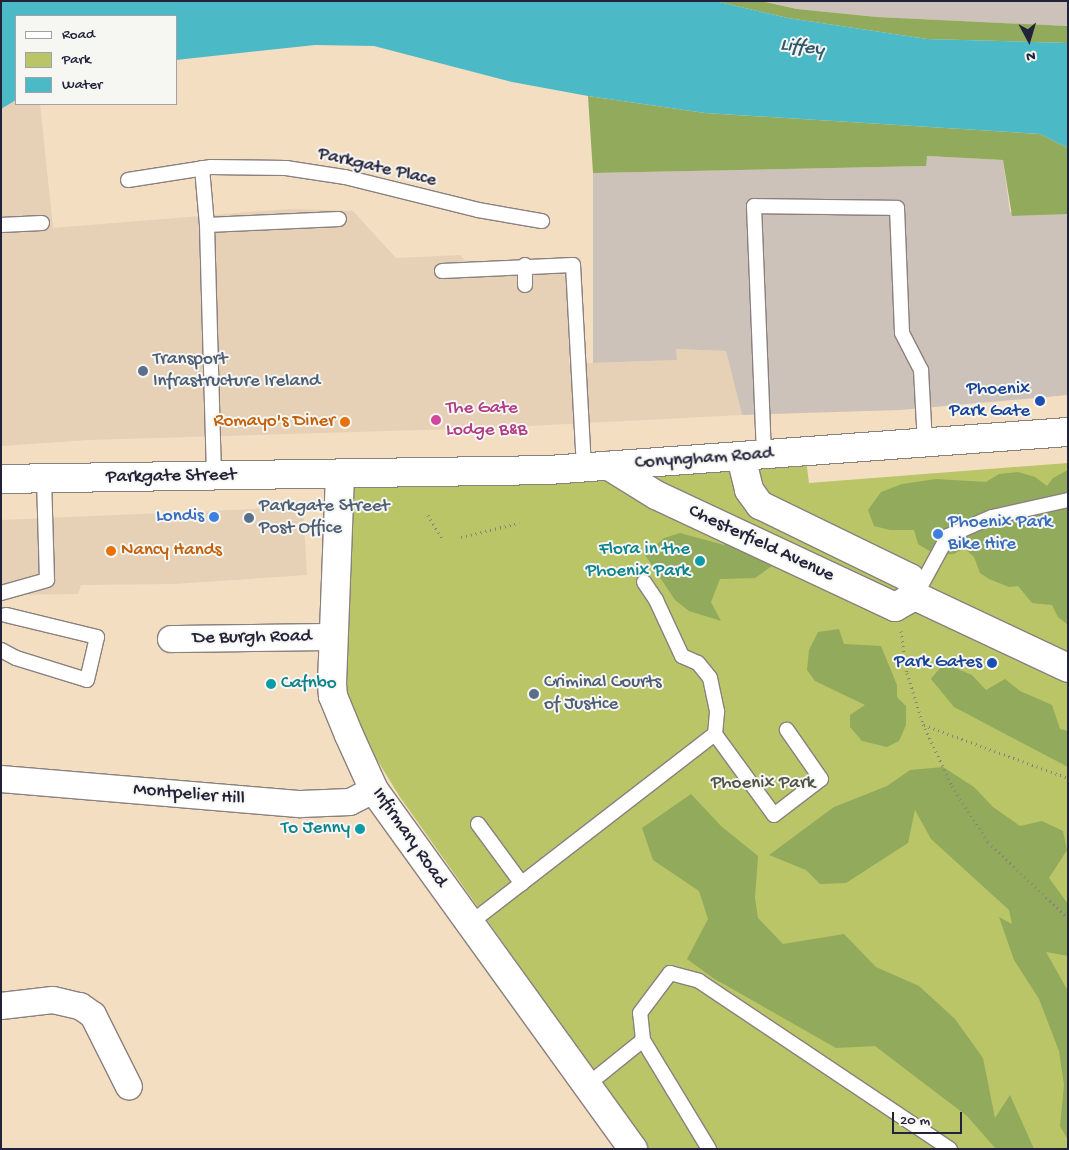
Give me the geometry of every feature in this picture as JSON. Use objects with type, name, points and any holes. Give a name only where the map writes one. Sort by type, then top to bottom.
[{"type":"main road","name":"Conyngham Road","points":[[340,475],[596,467],[1068,432]]},
{"type":"main road","name":"Chesterfield Avenue","points":[[596,467],[895,608],[916,596],[910,578],[760,505],[749,490],[753,456]]},
{"type":"main road","name":"Parkgate Street","points":[[1,479],[340,475]]},
{"type":"main road","name":"Infirmary Road","points":[[340,475],[333,696],[374,790],[633,1149]]},
{"type":"main road","points":[[916,596],[1068,668]]},
{"type":"street","name":"De Burgh Road","points":[[170,639],[334,636]]},
{"type":"street","name":"Montpelier Hill","points":[[1,780],[301,804],[350,802],[374,790]]},
{"type":"street","points":[[1,1006],[53,1000],[80,1006],[93,1015],[129,1087]]},
{"type":"lane","name":"Parkgate Place","points":[[128,180],[202,168],[286,168],[345,177],[478,210],[542,221]]},
{"type":"lane","points":[[202,168],[207,225],[214,476]]},
{"type":"lane","points":[[753,456],[754,206],[897,208],[902,333],[921,370],[925,444]]},
{"type":"lane","points":[[207,225],[339,219]]},
{"type":"lane","points":[[1,225],[42,223]]},
{"type":"lane","points":[[524,265],[525,285]]},
{"type":"lane","points":[[442,271],[524,265],[573,265],[596,467]]},
{"type":"lane","points":[[1,593],[47,580],[44,479]]},
{"type":"lane","points":[[916,596],[948,536],[992,517],[1068,500]]},
{"type":"lane","points":[[644,582],[656,600],[682,656],[698,663],[710,678],[718,712],[715,734],[774,815],[821,779],[787,730]]},
{"type":"lane","points":[[1,650],[16,658],[87,680],[96,638],[6,615]]},
{"type":"lane","points":[[469,924],[715,734]]},
{"type":"lane","points":[[478,824],[522,884]]},
{"type":"lane","points":[[709,1149],[646,1043],[640,1014],[670,973],[699,981],[950,1149]]},
{"type":"lane","points":[[586,1086],[646,1043]]},
{"type":"path","points":[[428,515],[442,538]]},
{"type":"path","points":[[461,537],[519,523]]},
{"type":"path","points":[[916,596],[901,627],[901,648],[923,724],[952,786],[988,842],[1068,918]]},
{"type":"path","points":[[923,724],[1068,778]]},
{"type":"shaded area","points":[[761,1],[1068,1],[1068,26],[877,17],[797,9]]},
{"type":"shaded area","points":[[15,101],[15,105],[40,105],[53,228],[288,209],[353,211],[396,258],[460,255],[478,275],[561,273],[569,281],[569,364],[677,360],[676,349],[726,351],[742,415],[488,428],[88,440],[1,446],[1,109]]},
{"type":"shaded area","points":[[926,156],[1003,160],[1010,212],[1068,211],[1068,395],[900,410],[742,415],[726,351],[676,349],[677,360],[593,363],[593,173],[926,166]]},
{"type":"shaded area","points":[[303,507],[307,575],[174,584],[81,585],[78,594],[1,595],[1,520]]},
{"type":"green space","points":[[715,1],[761,1],[797,9],[877,17],[1068,26],[1068,43],[927,39],[788,18]]},
{"type":"green space","points":[[588,96],[705,113],[1040,134],[1068,148],[1068,214],[1012,216],[1003,160],[927,156],[926,166],[593,173]]},
{"type":"green space","name":"Phoenix Park","points":[[805,452],[809,483],[1068,463],[1068,1149],[649,1149],[400,797],[358,729],[333,657],[340,475]]},
{"type":"green space","points":[[1068,470],[1068,625],[1058,617],[1052,605],[1032,603],[1018,586],[1009,587],[980,573],[974,557],[964,548],[954,554],[936,555],[918,544],[914,530],[890,530],[874,526],[868,510],[881,492],[902,484],[936,479],[986,482],[999,474],[1018,472],[1035,477],[1047,486],[1053,478]]},
{"type":"green space","points":[[680,533],[724,545],[739,533],[779,561],[755,578],[720,579],[711,602],[721,621],[689,611],[675,600],[645,555],[664,538]]},
{"type":"green space","points":[[839,629],[844,644],[881,646],[897,685],[897,697],[906,706],[906,725],[899,741],[887,747],[862,741],[850,727],[850,715],[865,705],[815,681],[807,670],[809,650],[818,632]]},
{"type":"green space","points":[[944,663],[972,675],[986,690],[1005,679],[1020,691],[1052,705],[1060,729],[1068,731],[1068,767],[954,707],[931,679]]},
{"type":"green space","points":[[943,767],[974,787],[993,807],[1020,826],[1042,821],[1063,831],[1067,850],[1049,878],[1068,904],[1068,956],[1046,952],[1068,991],[1068,1140],[1060,1126],[1064,1085],[1059,1051],[1039,999],[1014,960],[999,917],[1012,924],[1009,910],[931,839],[915,810],[908,843],[846,883],[820,884],[806,870],[769,855],[834,807],[887,786],[910,770]]},
{"type":"green space","points":[[691,794],[721,826],[758,856],[755,898],[758,918],[783,944],[844,934],[876,967],[919,986],[955,1019],[983,1058],[995,1118],[1010,1095],[1034,1149],[996,1149],[967,1116],[875,1046],[836,1048],[713,978],[687,959],[708,919],[699,891],[653,860],[642,828]]},
{"type":"water","name":"Liffey","points":[[1,1],[715,1],[788,18],[927,39],[1068,43],[1068,148],[1040,134],[705,113],[588,96],[512,82],[374,46],[315,45],[178,60],[178,15],[15,15],[15,101],[1,109]]},
{"type":"place","name":"Transport Infrastructure Ireland","points":[[143,371]]},
{"type":"place","name":"Phoenix Park Gate","points":[[1040,401]]},
{"type":"place","name":"The Gate Lodge B&B","points":[[436,420]]},
{"type":"place","name":"Romayo's Diner","points":[[345,422]]},
{"type":"place","name":"Londis","points":[[214,517]]},
{"type":"place","name":"Parkgate Street Post Office","points":[[249,518]]},
{"type":"place","name":"Phoenix Park Bike Hire","points":[[938,534]]},
{"type":"place","name":"Nancy Hands","points":[[111,551]]},
{"type":"place","name":"Flora in the Phoenix Park","points":[[700,561]]},
{"type":"place","name":"Park Gates","points":[[992,663]]},
{"type":"place","name":"Cafnbo","points":[[271,684]]},
{"type":"place","name":"Criminal Courts of Justice","points":[[534,694]]},
{"type":"place","name":"To Jenny","points":[[360,829]]}]
